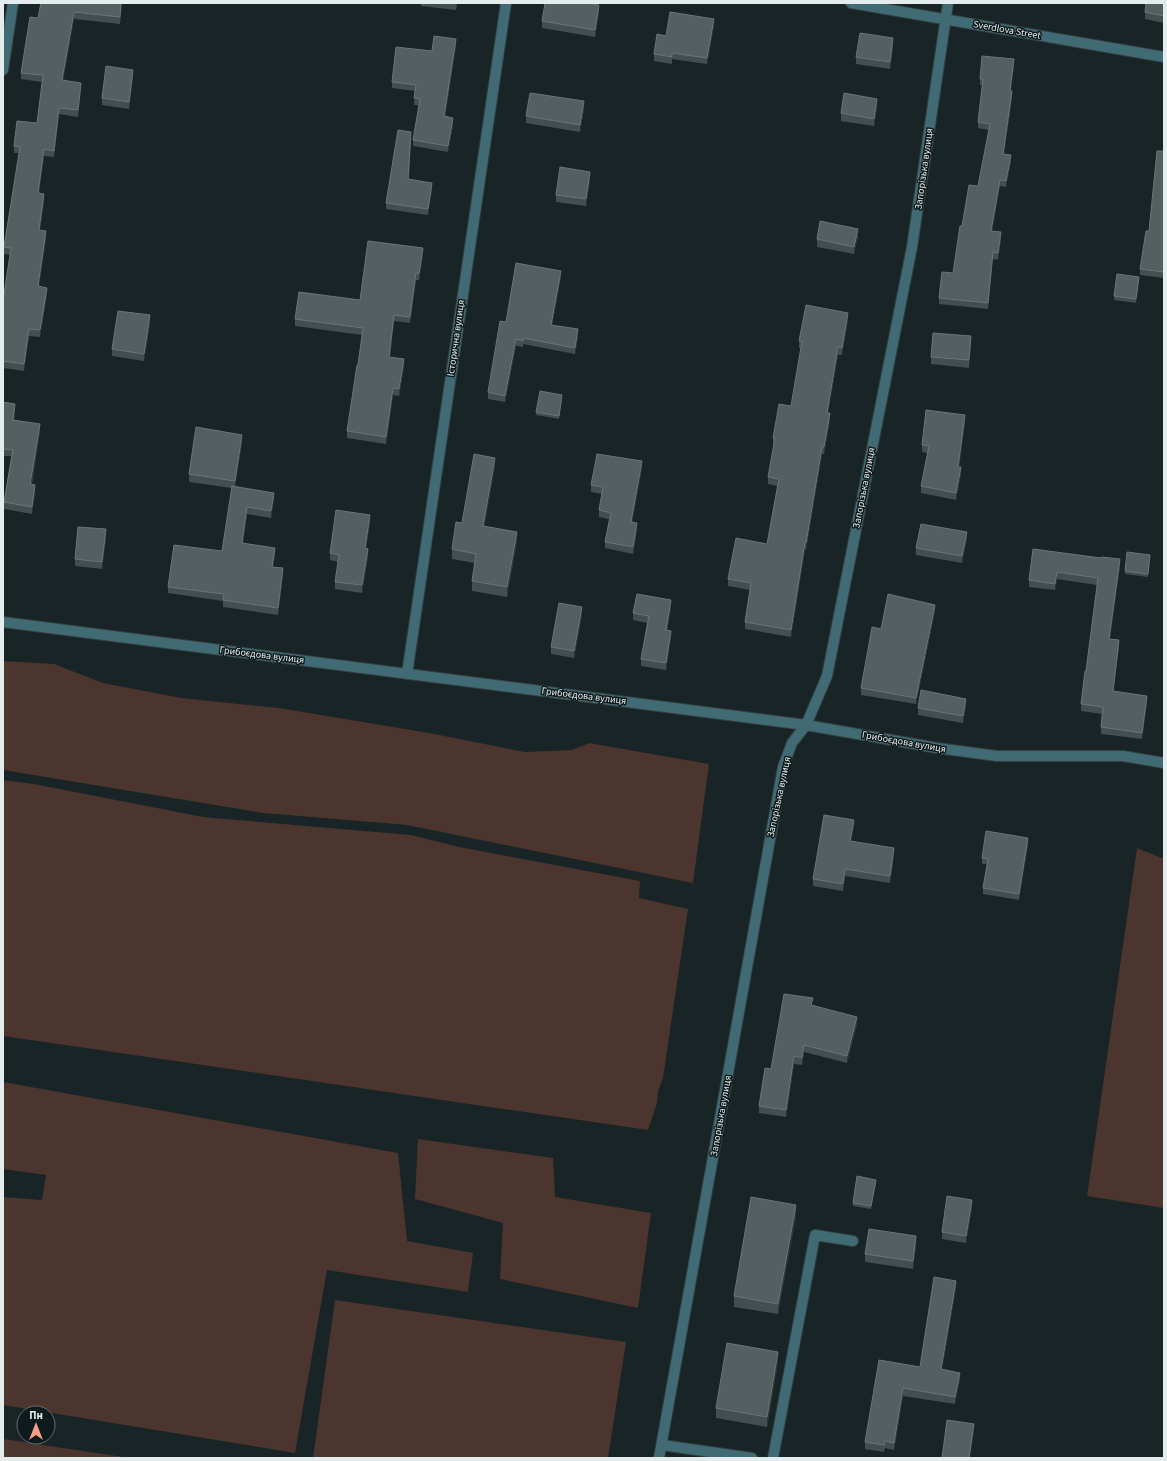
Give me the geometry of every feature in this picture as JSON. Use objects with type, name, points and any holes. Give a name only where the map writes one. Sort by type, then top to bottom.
[{"type":"street","points":[[3,70],[13,3]]},
{"type":"street","name":"Історична вулиця","points":[[407,674],[506,3]]},
{"type":"street","name":"Sverdlova Street","points":[[851,3],[1164,57]]},
{"type":"street","name":"Запорізька вулиця","points":[[659,1458],[783,767],[792,743],[806,725],[827,676],[912,247],[948,3]]},
{"type":"street","name":"Грибоєдова вулиця","points":[[3,622],[806,725],[937,748],[997,756],[1123,756],[1164,763]]},
{"type":"street","points":[[773,1458],[815,1235],[853,1241]]},
{"type":"street","points":[[662,1445],[752,1458]]},
{"type":"shaded area","points":[[3,661],[54,664],[103,683],[181,698],[279,708],[429,733],[525,752],[572,750],[589,743],[709,764],[693,883],[407,825],[263,813],[3,770]]},
{"type":"shaded area","points":[[3,780],[34,784],[203,817],[411,835],[459,847],[640,881],[639,898],[688,909],[663,1078],[658,1091],[657,1103],[648,1130],[3,1036]]},
{"type":"shaded area","points":[[1137,848],[1164,859],[1164,1208],[1087,1196]]},
{"type":"shaded area","points":[[3,1082],[398,1153],[407,1241],[473,1253],[468,1292],[327,1270],[295,1453],[56,1414],[56,1405],[16,1405],[16,1407],[3,1405],[3,1197],[42,1200],[46,1175],[3,1169]]},
{"type":"shaded area","points":[[418,1139],[553,1158],[555,1197],[651,1213],[638,1308],[500,1279],[503,1223],[415,1199]]},
{"type":"shaded area","points":[[335,1300],[626,1342],[608,1458],[313,1458]]},
{"type":"shaded area","points":[[3,1439],[16,1441],[16,1445],[43,1445],[130,1458],[3,1458]]},
{"type":"building","points":[[41,3],[121,3],[120,17],[74,12],[62,80],[81,83],[78,110],[59,108],[54,151],[44,149],[38,193],[44,194],[39,230],[46,231],[38,286],[47,288],[40,330],[29,329],[24,364],[3,361],[3,301],[11,248],[4,247],[20,147],[14,146],[17,121],[37,123],[43,75],[21,73],[30,17],[38,18]]},
{"type":"building","points":[[545,3],[586,3],[599,5],[595,30],[542,21]]},
{"type":"building","points":[[1146,3],[1164,3],[1164,16],[1145,12]]},
{"type":"building","points":[[670,12],[714,19],[707,58],[672,53],[672,57],[654,54],[657,34],[666,36]]},
{"type":"building","points":[[860,33],[893,38],[890,62],[856,57]]},
{"type":"building","points":[[434,36],[456,39],[444,116],[453,118],[448,146],[413,140],[420,99],[414,98],[416,85],[392,82],[396,47],[432,51]]},
{"type":"building","points":[[982,56],[1014,59],[1010,90],[1012,91],[1003,154],[1011,155],[1006,181],[1000,180],[991,231],[1001,232],[998,253],[993,252],[988,303],[939,298],[942,272],[953,273],[960,226],[962,226],[969,185],[978,186],[990,124],[978,122],[983,79],[980,79]]},
{"type":"building","points":[[106,66],[133,70],[129,102],[102,98]]},
{"type":"building","points":[[530,93],[584,101],[580,125],[526,116]]},
{"type":"building","points":[[844,93],[877,99],[874,119],[841,113]]},
{"type":"building","points":[[398,130],[411,132],[408,179],[432,183],[428,209],[386,203]]},
{"type":"building","points":[[1157,151],[1164,151],[1164,272],[1140,269],[1146,231],[1149,231]]},
{"type":"building","points":[[560,167],[590,172],[586,199],[556,195]]},
{"type":"building","points":[[820,221],[858,229],[854,247],[817,239]]},
{"type":"building","points":[[368,241],[423,248],[419,274],[416,273],[410,317],[394,315],[389,357],[404,359],[399,389],[393,388],[386,437],[347,431],[363,328],[295,319],[299,292],[360,300]]},
{"type":"building","points":[[516,263],[561,271],[551,325],[578,329],[575,348],[523,338],[523,341],[516,339],[505,396],[488,392],[500,321],[506,322]]},
{"type":"building","points":[[1117,274],[1139,277],[1136,299],[1114,296]]},
{"type":"building","points":[[806,305],[848,313],[842,348],[838,347],[827,413],[830,413],[824,447],[822,447],[791,630],[745,622],[751,583],[728,579],[736,538],[767,544],[779,479],[768,477],[775,438],[773,438],[779,404],[791,406],[802,341],[799,341]]},
{"type":"building","points":[[118,311],[150,315],[144,354],[112,349]]},
{"type":"building","points":[[933,333],[971,336],[969,360],[931,357]]},
{"type":"building","points":[[540,391],[562,395],[559,416],[536,412]]},
{"type":"building","points":[[3,402],[15,404],[13,420],[40,424],[30,484],[35,485],[32,507],[4,502],[13,450],[3,449]]},
{"type":"building","points":[[926,410],[965,415],[958,467],[961,467],[956,493],[921,486],[929,446],[922,445]]},
{"type":"building","points":[[196,427],[242,435],[235,481],[189,474]]},
{"type":"building","points":[[474,454],[495,458],[483,526],[517,532],[507,587],[472,581],[476,554],[452,549],[456,522],[462,523]]},
{"type":"building","points":[[597,454],[642,461],[631,522],[637,523],[633,547],[605,542],[611,513],[599,510],[603,487],[591,485]]},
{"type":"building","points":[[232,486],[274,493],[271,511],[247,507],[242,543],[275,548],[272,567],[283,568],[278,608],[223,600],[224,594],[168,587],[174,545],[222,551]]},
{"type":"building","points":[[336,510],[370,515],[365,548],[368,549],[362,585],[335,582],[339,555],[330,553]]},
{"type":"building","points":[[921,524],[967,532],[962,556],[916,548]]},
{"type":"building","points":[[78,527],[106,529],[102,562],[75,559]]},
{"type":"building","points":[[1033,549],[1120,559],[1109,639],[1119,640],[1113,691],[1147,696],[1142,733],[1101,727],[1103,707],[1081,704],[1098,578],[1057,572],[1055,584],[1029,580]]},
{"type":"building","points":[[1127,552],[1150,555],[1148,574],[1125,571]]},
{"type":"building","points":[[637,594],[671,600],[666,630],[671,631],[666,663],[641,659],[649,616],[633,613]]},
{"type":"building","points":[[888,594],[935,605],[916,698],[861,688],[872,627],[881,629]]},
{"type":"building","points":[[559,603],[582,607],[574,651],[551,647]]},
{"type":"building","points":[[921,690],[966,699],[963,716],[918,708]]},
{"type":"building","points":[[824,815],[854,820],[850,841],[894,848],[890,876],[845,869],[843,884],[813,879]]},
{"type":"building","points":[[986,831],[1028,838],[1019,894],[983,888],[988,859],[982,858]]},
{"type":"building","points":[[784,994],[813,998],[811,1005],[857,1017],[847,1056],[804,1045],[802,1058],[794,1056],[786,1110],[759,1106],[765,1068],[771,1069]]},
{"type":"building","points":[[857,1176],[876,1180],[871,1206],[853,1203]]},
{"type":"building","points":[[947,1196],[972,1200],[966,1236],[942,1232]]},
{"type":"building","points":[[751,1197],[796,1205],[778,1304],[734,1296]]},
{"type":"building","points":[[869,1229],[916,1236],[913,1261],[865,1254]]},
{"type":"building","points":[[934,1277],[956,1281],[941,1369],[960,1373],[955,1397],[903,1388],[894,1443],[885,1441],[884,1445],[865,1442],[879,1360],[920,1367]]},
{"type":"building","points":[[727,1343],[778,1352],[767,1417],[716,1408]]},
{"type":"building","points":[[947,1420],[974,1424],[969,1458],[942,1458]]}]
